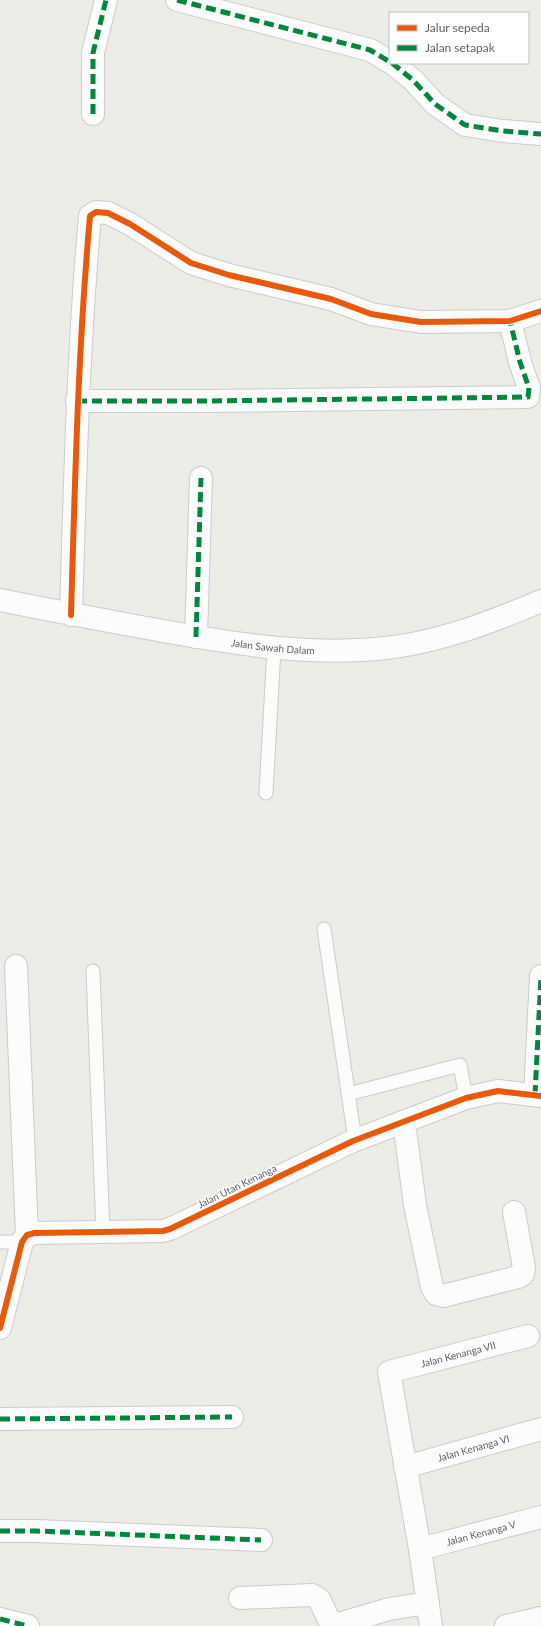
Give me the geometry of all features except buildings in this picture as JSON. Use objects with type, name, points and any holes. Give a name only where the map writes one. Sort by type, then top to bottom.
[{"type":"street","points":[[93,114],[93,53],[106,0]]},
{"type":"street","points":[[177,0],[370,50],[389,61]]},
{"type":"street","points":[[393,64],[413,80],[435,104],[465,124],[502,131],[541,134]]},
{"type":"street","points":[[71,614],[77,401],[84,279],[90,216],[96,212],[108,214],[130,224],[191,263],[229,275],[331,299],[371,314],[421,322],[510,321],[541,311]]},
{"type":"street","points":[[77,401],[528,397],[529,388],[520,362],[510,321]]},
{"type":"street","points":[[196,637],[201,478]]},
{"type":"street","name":"Jalan Sawah Dalam","points":[[0,600],[196,637],[273,655],[395,647],[448,636],[510,614],[541,601]]},
{"type":"street","points":[[0,1328],[24,1238],[16,966]]},
{"type":"street","points":[[538,1096],[541,976]]},
{"type":"street","name":"Jalan Utan Kenanga","points":[[24,1238],[35,1233],[163,1231],[170,1229],[348,1143],[466,1098],[498,1091],[538,1096]]},
{"type":"street","points":[[404,1122],[415,1205],[432,1288],[436,1294],[443,1296],[518,1277],[523,1274],[524,1268],[514,1212]]},
{"type":"street","name":"Jalan Kenanga VII","points":[[405,1467],[389,1372],[528,1336]]},
{"type":"street","points":[[0,1419],[232,1417]]},
{"type":"street","name":"Jalan Kenanga VI","points":[[405,1467],[541,1429]]},
{"type":"street","points":[[405,1467],[420,1549],[422,1604],[431,1626]]},
{"type":"street","name":"Jalan Kenanga V","points":[[420,1549],[541,1517]]},
{"type":"street","points":[[0,1531],[36,1531],[261,1540]]},
{"type":"street","points":[[240,1598],[312,1595],[319,1599],[331,1624],[342,1623],[390,1609],[422,1604]]},
{"type":"street","points":[[0,1618],[28,1626]]},
{"type":"street","points":[[506,1626],[541,1618]]},
{"type":"lane","points":[[266,793],[273,655]]},
{"type":"lane","points":[[324,929],[348,1094],[348,1143]]},
{"type":"lane","points":[[93,972],[104,1232]]},
{"type":"lane","points":[[348,1094],[460,1066],[466,1098]]},
{"type":"lane","points":[[0,1242],[24,1238]]},
{"type":"marked path","points":[[93,114],[93,53],[106,0]]},
{"type":"marked path","points":[[177,0],[370,50],[389,61]]},
{"type":"marked path","points":[[393,64],[413,80],[435,104],[465,125],[503,131],[541,134]]},
{"type":"marked path","points":[[77,401],[528,397],[529,388],[520,362],[510,321]]},
{"type":"marked path","points":[[196,637],[201,478]]},
{"type":"marked path","points":[[535,1095],[541,976]]},
{"type":"marked path","points":[[0,1419],[232,1417]]},
{"type":"marked path","points":[[0,1531],[36,1531],[261,1540]]},
{"type":"marked path","points":[[0,1619],[28,1626]]},
{"type":"cycle path","points":[[71,615],[78,415],[86,266],[90,216],[96,212],[108,213],[130,224],[191,263],[229,275],[331,299],[371,314],[421,322],[510,321],[541,311]]},
{"type":"cycle path","points":[[0,1328],[22,1242],[27,1235],[35,1233],[163,1231],[353,1141],[466,1098],[498,1091],[541,1096]]}]
